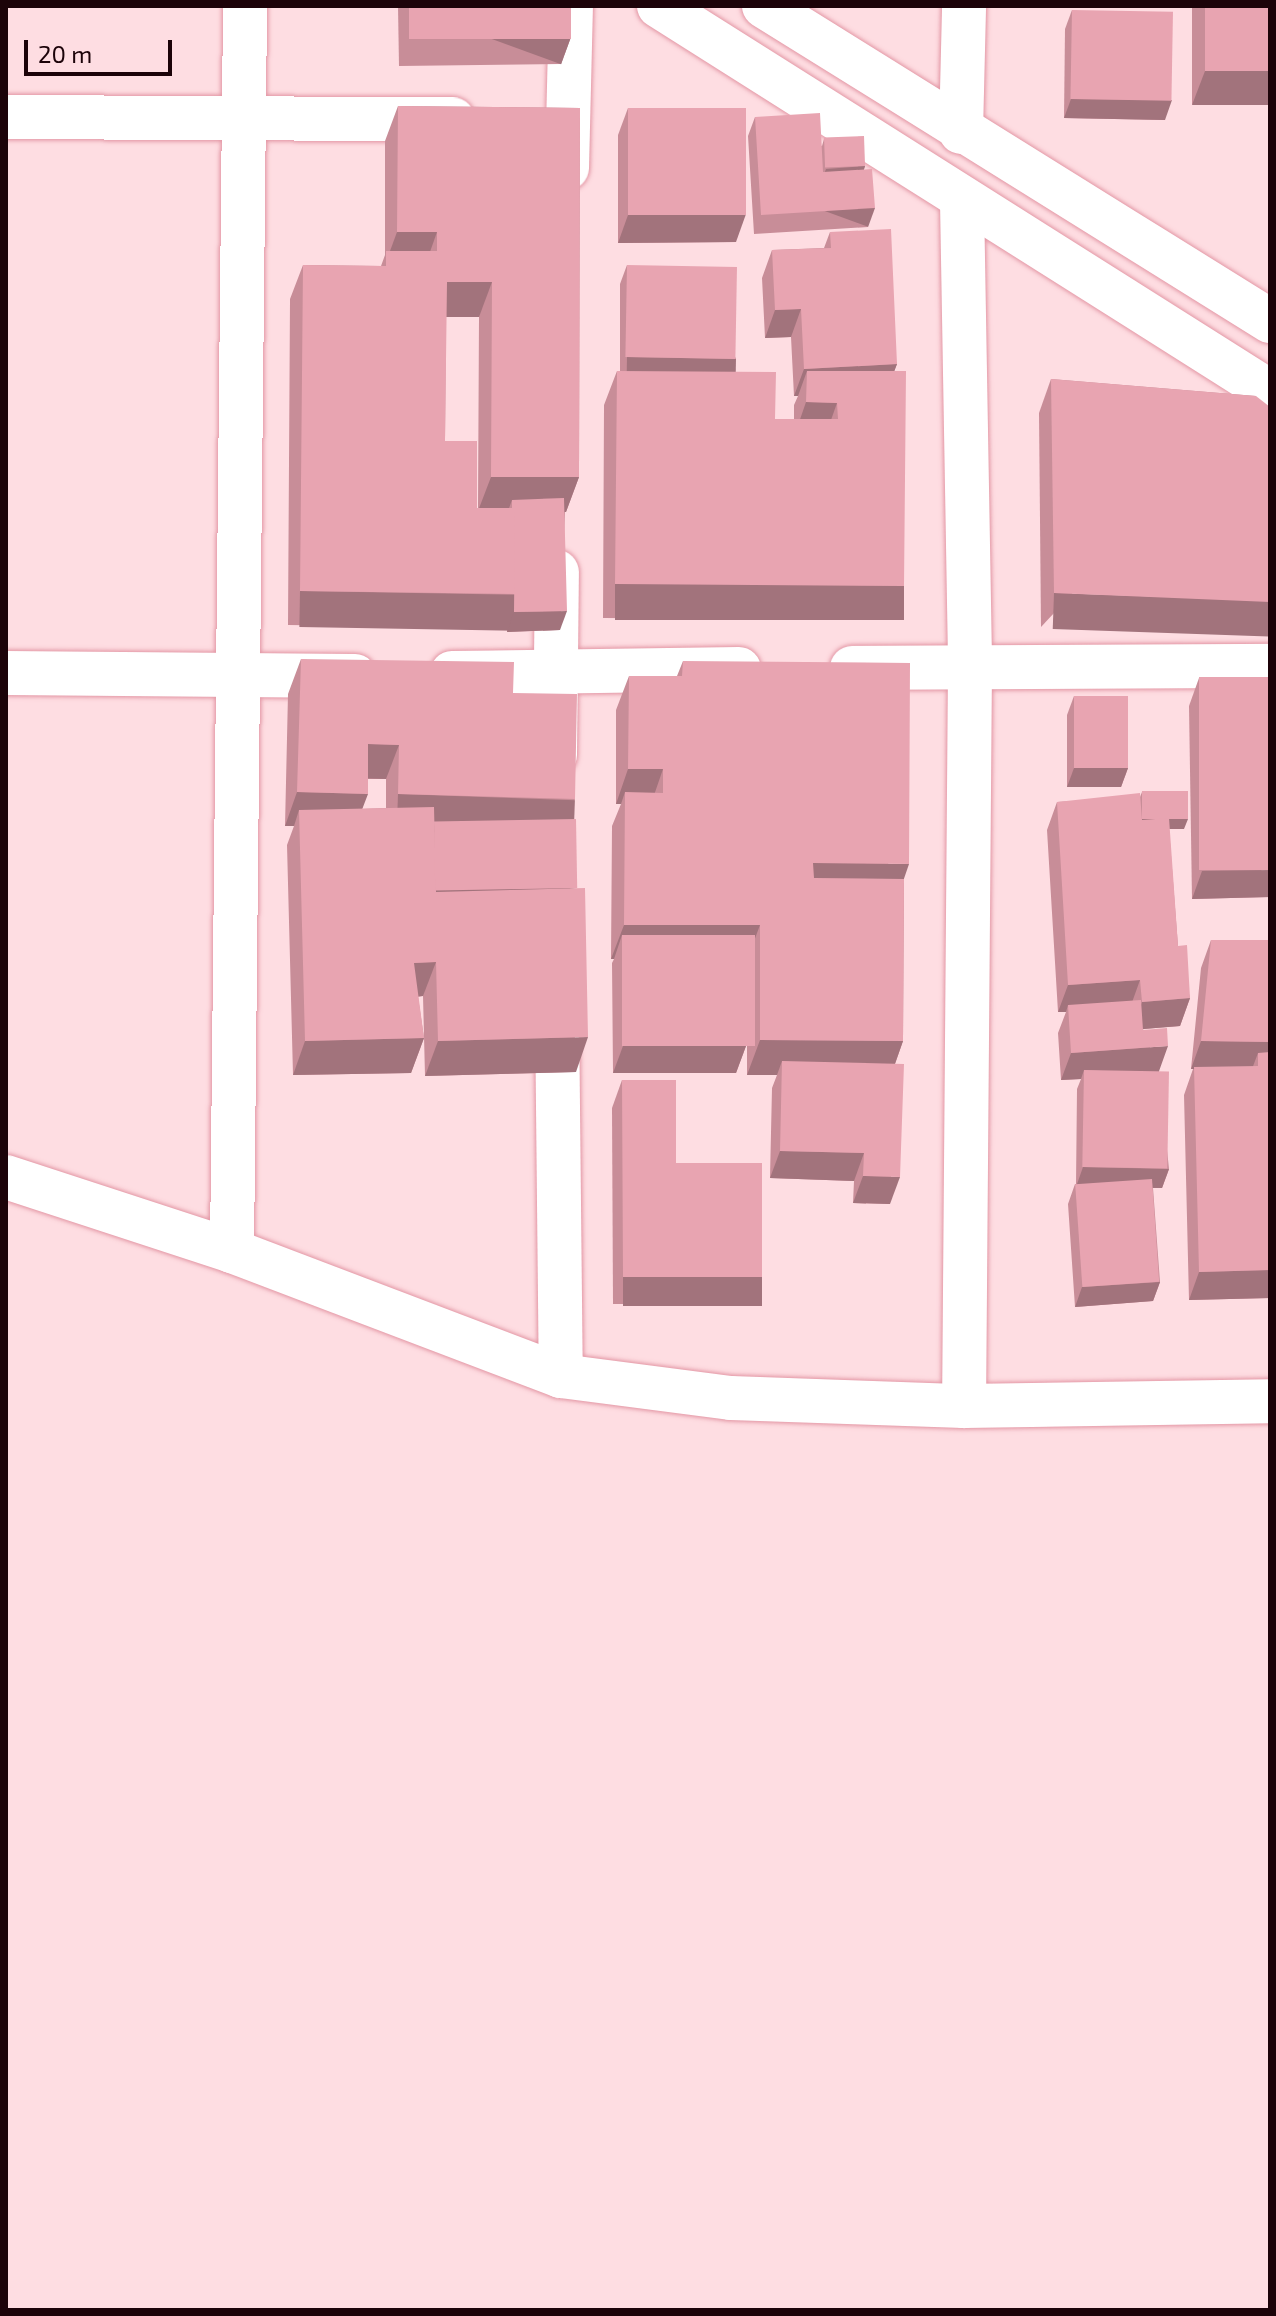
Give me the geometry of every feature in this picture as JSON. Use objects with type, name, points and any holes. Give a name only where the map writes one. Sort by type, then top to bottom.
[{"type":"street","points":[[232,1251],[245,6]]},
{"type":"street","points":[[567,214],[571,6]]},
{"type":"street","points":[[659,6],[962,201],[1270,392]]},
{"type":"street","points":[[764,6],[961,132],[1270,321]]},
{"type":"street","points":[[961,132],[964,6]]},
{"type":"street","points":[[6,117],[567,121]]},
{"type":"street","points":[[962,201],[970,666],[964,1406]]},
{"type":"street","points":[[555,796],[554,671],[558,529]]},
{"type":"street","points":[[6,673],[236,679],[554,671],[1270,666]]},
{"type":"street","points":[[557,968],[561,1376]]},
{"type":"street","points":[[6,1177],[232,1251],[561,1376],[731,1398],[964,1406],[1270,1401]]},
{"type":"building","points":[[409,6],[571,6],[571,39],[409,39]]},
{"type":"building","points":[[1205,6],[1270,6],[1270,71],[1205,71]]},
{"type":"building","points":[[1072,10],[1173,12],[1171,101],[1070,99]]},
{"type":"building","points":[[398,106],[580,108],[579,477],[491,477],[492,282],[447,282],[445,441],[477,441],[477,508],[515,508],[515,594],[300,591],[303,265],[386,266],[386,251],[437,251],[437,232],[397,232]]},
{"type":"building","points":[[628,108],[746,108],[746,215],[628,215]]},
{"type":"building","points":[[820,113],[823,172],[872,169],[875,208],[761,215],[755,117]]},
{"type":"building","points":[[864,136],[865,166],[825,167],[824,137]]},
{"type":"building","points":[[891,229],[897,364],[804,369],[801,309],[775,310],[772,250],[831,248],[830,232]]},
{"type":"building","points":[[627,265],[737,267],[735,359],[625,357]]},
{"type":"building","points":[[617,371],[776,372],[775,419],[838,419],[837,403],[806,402],[807,371],[906,371],[904,586],[615,584]]},
{"type":"building","points":[[1051,379],[1256,396],[1270,407],[1270,602],[1054,593]]},
{"type":"building","points":[[564,498],[567,611],[514,612],[515,508],[512,508],[512,500]]},
{"type":"building","points":[[301,659],[514,662],[513,693],[577,694],[575,799],[398,794],[399,745],[368,744],[368,794],[297,792]]},
{"type":"building","points":[[683,661],[910,663],[909,864],[813,863],[814,878],[904,879],[903,1041],[760,1040],[760,925],[624,925],[625,792],[663,793],[663,769],[628,769],[629,676],[682,676]]},
{"type":"building","points":[[1199,677],[1270,677],[1270,870],[1199,870]]},
{"type":"building","points":[[1074,696],[1128,696],[1128,768],[1074,768]]},
{"type":"building","points":[[1142,791],[1188,791],[1188,819],[1142,819]]},
{"type":"building","points":[[1140,793],[1142,820],[1169,818],[1178,946],[1187,945],[1190,998],[1142,1002],[1140,980],[1068,985],[1057,802]]},
{"type":"building","points":[[434,807],[436,892],[585,888],[588,1037],[438,1041],[436,962],[414,963],[424,1038],[305,1041],[299,810]]},
{"type":"building","points":[[576,819],[577,888],[435,890],[434,821]]},
{"type":"building","points":[[622,935],[755,935],[755,1046],[622,1046]]},
{"type":"building","points":[[1211,940],[1270,940],[1270,1042],[1201,1041]]},
{"type":"building","points":[[1141,1000],[1143,1030],[1167,1028],[1168,1046],[1071,1053],[1068,1005]]},
{"type":"building","points":[[1270,1052],[1270,1270],[1199,1272],[1194,1067],[1258,1066],[1258,1053]]},
{"type":"building","points":[[782,1061],[904,1064],[900,1177],[863,1176],[864,1153],[780,1151]]},
{"type":"building","points":[[1084,1070],[1169,1071],[1167,1168],[1082,1167]]},
{"type":"building","points":[[622,1080],[676,1080],[676,1163],[762,1163],[762,1277],[623,1277]]},
{"type":"building","points":[[1152,1179],[1159,1282],[1082,1287],[1075,1184]]}]
